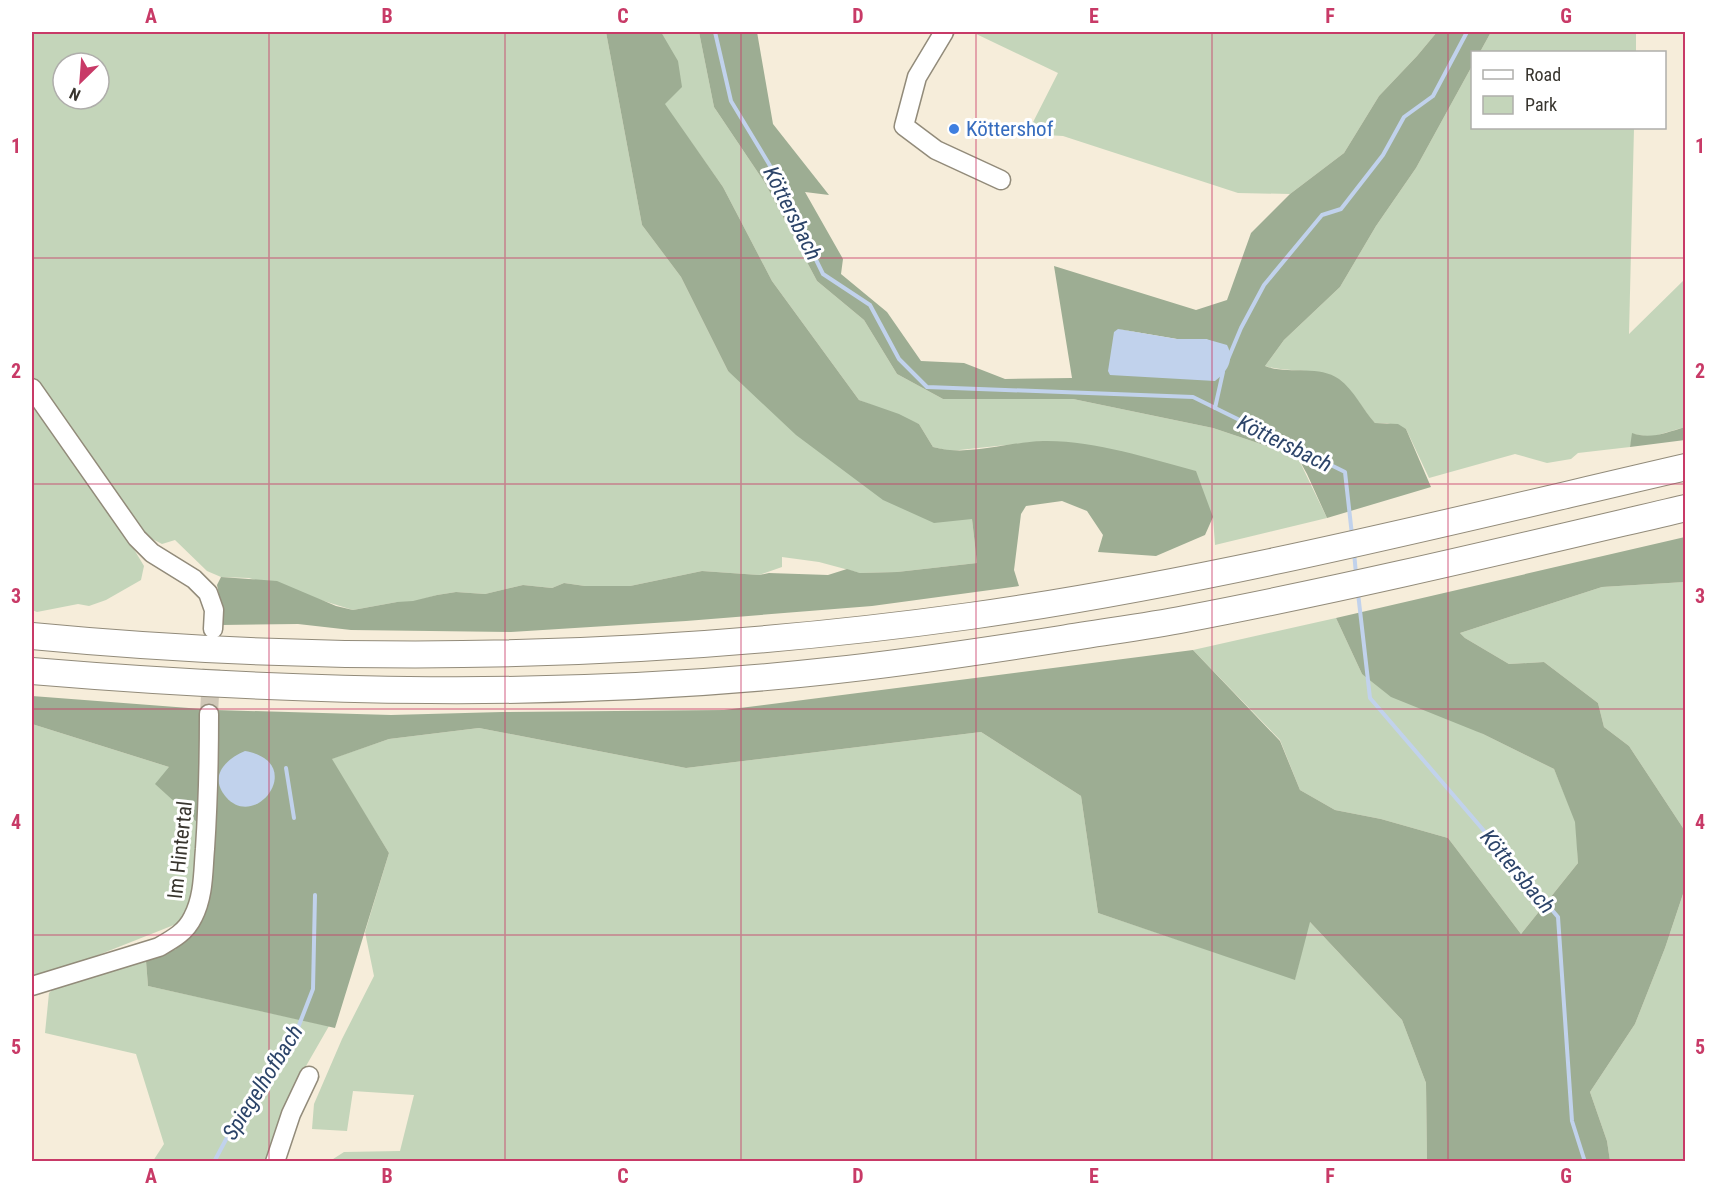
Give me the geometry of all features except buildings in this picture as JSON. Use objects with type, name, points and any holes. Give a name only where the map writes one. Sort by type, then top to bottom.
[{"type":"highway","points":[[32,636],[217,650],[358,655],[499,654],[645,648],[821,634],[997,612],[1171,582],[1448,522],[1686,467]]},
{"type":"highway","points":[[32,671],[149,681],[327,689],[548,690],[719,681],[826,672],[1180,621],[1686,508]]},
{"type":"street","points":[[944,32],[917,77],[904,126],[936,150],[1001,180]]},
{"type":"street","points":[[32,388],[137,538],[161,559],[202,585],[208,593],[214,610],[213,629]]},
{"type":"street","name":"Im Hintertal","points":[[32,986],[159,946],[173,939],[189,925],[198,904],[203,878],[209,714]]},
{"type":"street","points":[[275,1161],[291,1114],[309,1076]]},
{"type":"green space","points":[[32,32],[606,32],[642,225],[681,277],[728,371],[967,519],[972,519],[977,563],[897,572],[860,573],[819,562],[782,557],[782,567],[759,575],[702,571],[630,586],[585,586],[564,583],[552,588],[523,585],[485,594],[456,592],[413,602],[397,602],[353,610],[249,578],[221,577],[207,571],[175,540],[162,544],[148,536],[138,525],[59,410],[32,379]]},
{"type":"green space","points":[[606,32],[661,32],[678,61],[682,87],[665,104],[723,187],[772,281],[859,400],[899,414],[919,424],[933,447],[947,450],[974,450],[1029,442],[1062,441],[1120,451],[1196,471],[1213,517],[1205,535],[1156,556],[1098,552],[1103,535],[1087,511],[1062,501],[1026,506],[1021,514],[1014,570],[1019,586],[872,606],[511,632],[351,630],[298,624],[221,625],[222,610],[217,585],[221,577],[277,581],[336,606],[353,610],[456,592],[485,594],[523,585],[552,588],[564,583],[585,586],[630,586],[702,571],[759,575],[769,573],[828,575],[847,569],[860,573],[897,572],[977,563],[972,519],[934,523],[883,500],[796,435],[728,371],[681,277],[642,225]]},
{"type":"green space","points":[[661,32],[699,32],[714,107],[765,183],[817,281],[864,320],[897,374],[943,399],[1073,399],[1213,428],[1297,456],[1327,518],[1215,545],[1213,517],[1044,441],[950,451],[933,447],[919,424],[859,400],[772,281],[723,187],[664,104]]},
{"type":"green space","points":[[699,32],[757,32],[773,124],[829,195],[805,192],[843,259],[841,274],[887,312],[921,361],[964,363],[1005,379],[1072,378],[1054,266],[1196,310],[1227,300],[1251,233],[1290,194],[1344,153],[1379,96],[1437,32],[1491,32],[1481,51],[1471,51],[1471,68],[1416,168],[1376,226],[1340,287],[1284,340],[1265,366],[1283,370],[1322,372],[1339,379],[1375,423],[1398,424],[1406,429],[1431,487],[1327,518],[1297,456],[1213,428],[1073,399],[943,399],[897,374],[864,320],[817,281],[765,183],[714,107]],"holes":[[[1118,329],[1177,339],[1206,339],[1230,351]]]},
{"type":"green space","points":[[972,32],[1437,32],[1379,96],[1344,153],[1290,194],[1238,193],[1063,136],[1027,134],[1058,73]]},
{"type":"green space","points":[[1491,32],[1636,32],[1636,51],[1481,51]]},
{"type":"green space","points":[[1471,68],[1471,129],[1634,129],[1629,334],[1685,279],[1685,427],[1651,437],[1633,434],[1630,447],[1578,453],[1571,459],[1547,463],[1515,454],[1429,478],[1406,429],[1387,423],[1375,423],[1353,394],[1340,382],[1320,373],[1265,366],[1284,340],[1340,287],[1376,226],[1416,168]]},
{"type":"green space","points":[[32,404],[144,566],[141,580],[106,600],[89,606],[78,604],[37,612],[32,610]]},
{"type":"green space","points":[[1685,427],[1685,440],[1630,447],[1632,433],[1645,436]]},
{"type":"green space","points":[[1685,537],[1685,582],[1602,587],[1460,633],[1509,664],[1544,662],[1598,703],[1604,727],[1629,746],[1685,831],[1685,888],[1665,948],[1635,1024],[1590,1092],[1607,1141],[1610,1161],[1427,1161],[1426,1083],[1402,1020],[1310,922],[1295,980],[1098,913],[1081,796],[981,732],[686,768],[479,728],[389,739],[332,759],[389,853],[335,1028],[148,986],[146,961],[176,949],[194,895],[199,824],[155,784],[169,767],[32,724],[32,696],[215,710],[391,715],[724,710],[1193,650],[1280,741],[1300,790],[1335,810],[1381,819],[1448,838],[1521,934],[1578,863],[1575,822],[1554,769],[1483,734],[1391,697],[1362,674],[1336,618]]},
{"type":"green space","points":[[1685,582],[1685,831],[1629,746],[1604,727],[1598,703],[1544,662],[1509,664],[1460,633],[1602,587]]},
{"type":"green space","points":[[1336,618],[1362,674],[1554,769],[1576,822],[1578,863],[1521,934],[1448,838],[1381,819],[1335,810],[1300,790],[1280,740],[1193,650]]},
{"type":"green space","points":[[32,724],[169,767],[199,824],[194,895],[184,921],[58,971],[32,977]]},
{"type":"green space","points":[[479,728],[686,768],[981,732],[1081,796],[1098,913],[1295,979],[1309,921],[1402,1020],[1426,1083],[1427,1161],[330,1161],[344,1152],[400,1151],[414,1095],[353,1091],[347,1131],[312,1129],[314,1104],[342,1039],[374,976],[365,932],[389,853],[331,759],[389,739]]},
{"type":"green space","points":[[1685,888],[1685,1161],[1610,1161],[1607,1141],[1590,1092],[1635,1024],[1665,948]]},
{"type":"green space","points":[[146,961],[148,986],[329,1026],[302,1073],[268,1162],[153,1161],[164,1144],[136,1054],[45,1033],[49,993],[59,984]]},
{"type":"water","points":[[1118,329],[1177,339],[1206,339],[1227,345],[1230,361],[1223,374],[1215,381],[1110,375],[1108,371],[1114,332]]},
{"type":"water","points":[[245,751],[264,758],[273,768],[275,780],[262,801],[250,806],[238,806],[226,797],[221,789],[219,775],[231,759]]},
{"type":"waterway","name":"Köttersbach","points":[[715,32],[731,101],[769,164],[823,274],[870,305],[899,359],[927,387],[1193,397],[1345,472],[1352,535]]},
{"type":"waterway","points":[[1228,359],[1241,328],[1264,285],[1322,215],[1341,209],[1383,155],[1404,117],[1433,96],[1467,32]]},
{"type":"waterway","points":[[1215,408],[1223,372]]},
{"type":"waterway","name":"Köttersbach","points":[[1354,552],[1356,574]]},
{"type":"waterway","name":"Köttersbach","points":[[1358,593],[1370,698],[1558,917],[1572,1121],[1585,1162]]},
{"type":"waterway","name":"Spiegelhofbach","points":[[286,768],[294,818]]},
{"type":"waterway","name":"Spiegelhofbach","points":[[214,1162],[247,1100],[294,1038],[313,989],[315,895]]},
{"type":"tunnel","points":[[209,714],[213,638]]},
{"type":"place","name":"Köttershof","points":[[954,129]]}]
